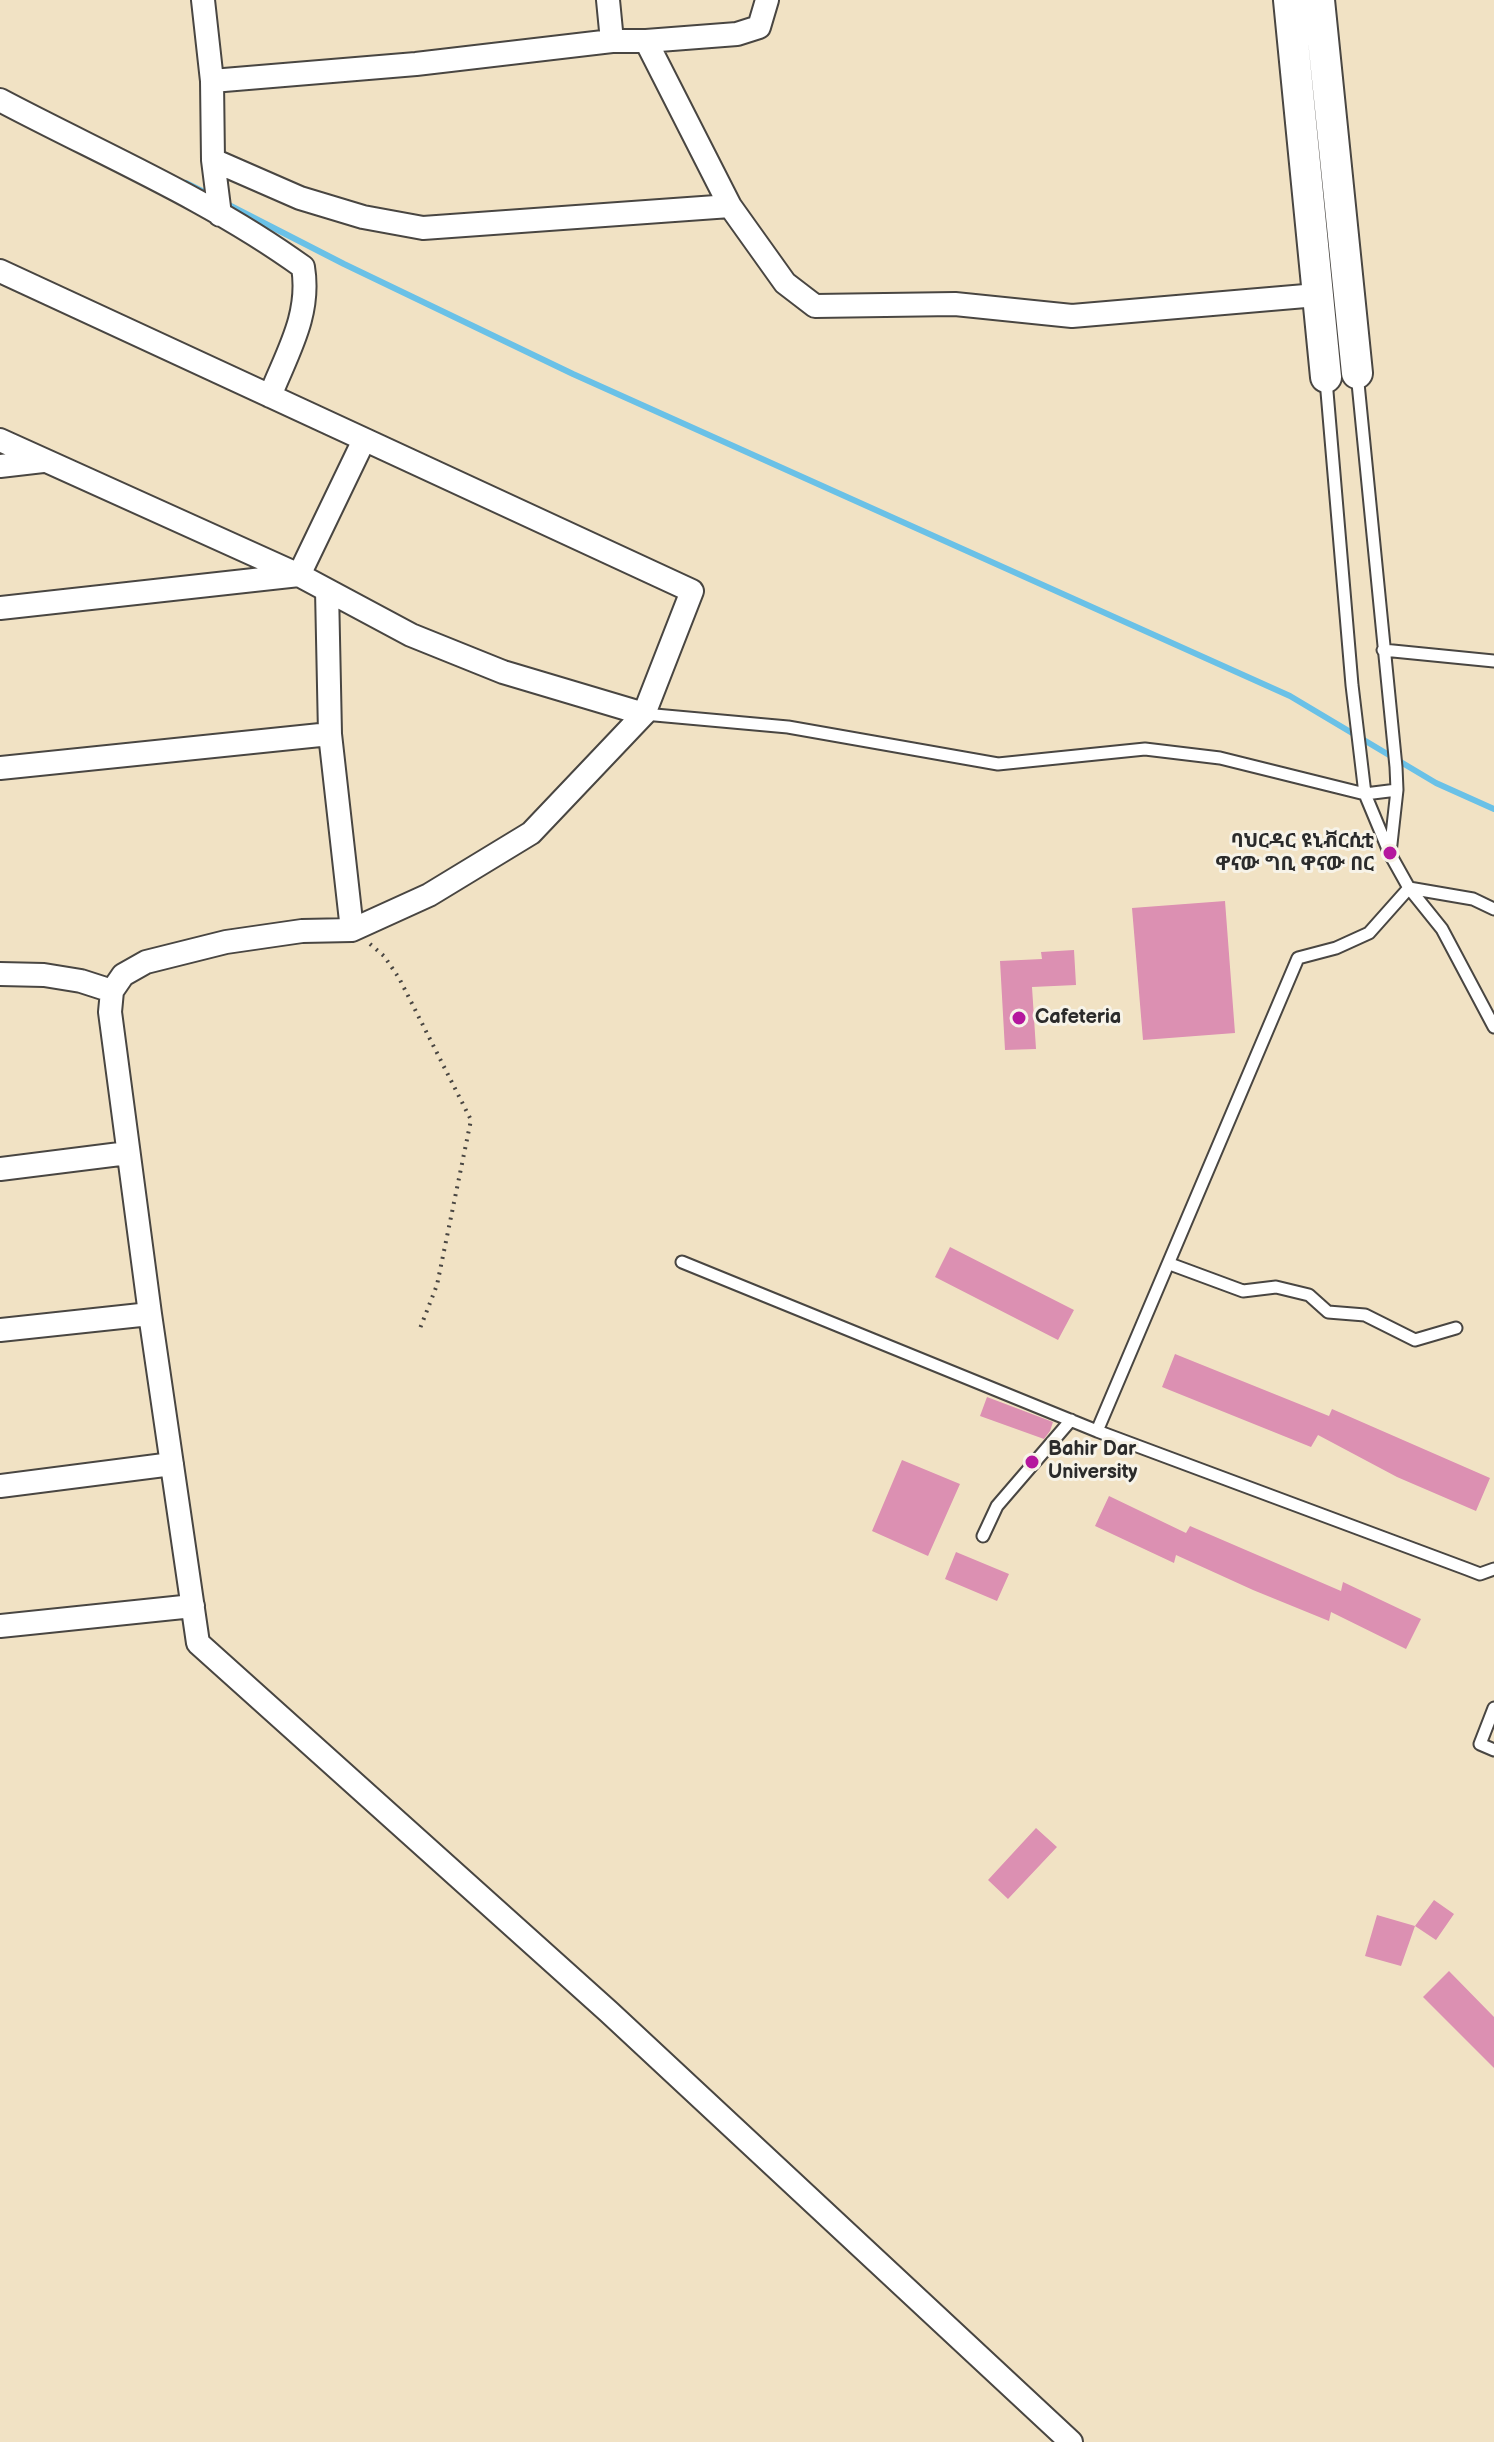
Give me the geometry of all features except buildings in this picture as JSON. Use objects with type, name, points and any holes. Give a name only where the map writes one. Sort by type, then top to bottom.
[{"type":"street","points":[[203,0],[212,81],[213,160],[220,212]]},
{"type":"street","points":[[608,0],[612,41]]},
{"type":"street","points":[[212,81],[416,64],[612,41],[737,34],[759,27],[767,0]]},
{"type":"street","points":[[1289,0],[1326,377]]},
{"type":"street","points":[[1319,0],[1357,373]]},
{"type":"street","points":[[646,41],[730,206],[785,283],[815,306],[955,304],[1072,316],[1317,295]]},
{"type":"street","points":[[0,100],[220,212],[303,267],[306,290],[303,316],[270,396]]},
{"type":"street","points":[[213,160],[300,198],[363,217],[423,228],[730,206]]},
{"type":"street","points":[[0,271],[692,591],[644,714],[531,833],[429,895],[352,930],[302,931],[212,945],[146,962],[123,975],[112,991],[110,1012],[128,1153],[198,1643],[620,2022],[1071,2442]]},
{"type":"street","points":[[0,440],[299,575],[411,635],[503,672],[644,714]]},
{"type":"street","points":[[299,575],[364,440]]},
{"type":"street","points":[[0,466],[44,461]]},
{"type":"street","points":[[0,608],[299,575]]},
{"type":"street","points":[[327,590],[330,734],[352,930]]},
{"type":"street","points":[[0,768],[330,734]]},
{"type":"street","points":[[0,974],[44,975],[81,981],[112,991]]},
{"type":"street","points":[[0,1169],[128,1153]]},
{"type":"street","points":[[0,1330],[150,1314]]},
{"type":"street","points":[[0,1486],[172,1464]]},
{"type":"street","points":[[0,1626],[193,1606]]},
{"type":"lane","points":[[1357,373],[1396,767],[1397,790],[1390,854]]},
{"type":"lane","points":[[1326,377],[1352,685],[1365,794],[1390,854],[1409,888],[1442,929],[1494,1027]]},
{"type":"lane","points":[[1383,650],[1494,661]]},
{"type":"lane","points":[[644,714],[788,727],[998,764],[1145,749],[1220,758],[1365,794],[1397,790]]},
{"type":"lane","points":[[1409,888],[1473,899],[1494,909]]},
{"type":"lane","points":[[1097,1431],[1298,958],[1336,948],[1369,933],[1409,888]]},
{"type":"lane","points":[[682,1262],[1097,1431],[1480,1574],[1494,1569]]},
{"type":"lane","points":[[1170,1264],[1243,1291],[1276,1287],[1309,1295],[1328,1312],[1365,1315],[1415,1340],[1456,1328]]},
{"type":"lane","points":[[983,1536],[997,1506],[1071,1420]]},
{"type":"lane","points":[[1494,1708],[1480,1744],[1494,1750]]},
{"type":"path","points":[[352,930],[384,956],[399,978],[471,1120],[437,1285],[419,1331]]},
{"type":"waterway","points":[[186,183],[212,196]]},
{"type":"waterway","points":[[225,203],[573,374],[1290,696],[1436,783],[1494,809]]},
{"type":"place","name":"ባህርዳር ዩኒቭርሲቲ ዋናው ግቢ ዋናው በር","points":[[1390,853]]},
{"type":"place","name":"Cafeteria","points":[[1019,1018]]},
{"type":"place","name":"Bahir Dar University","points":[[1032,1462]]}]
